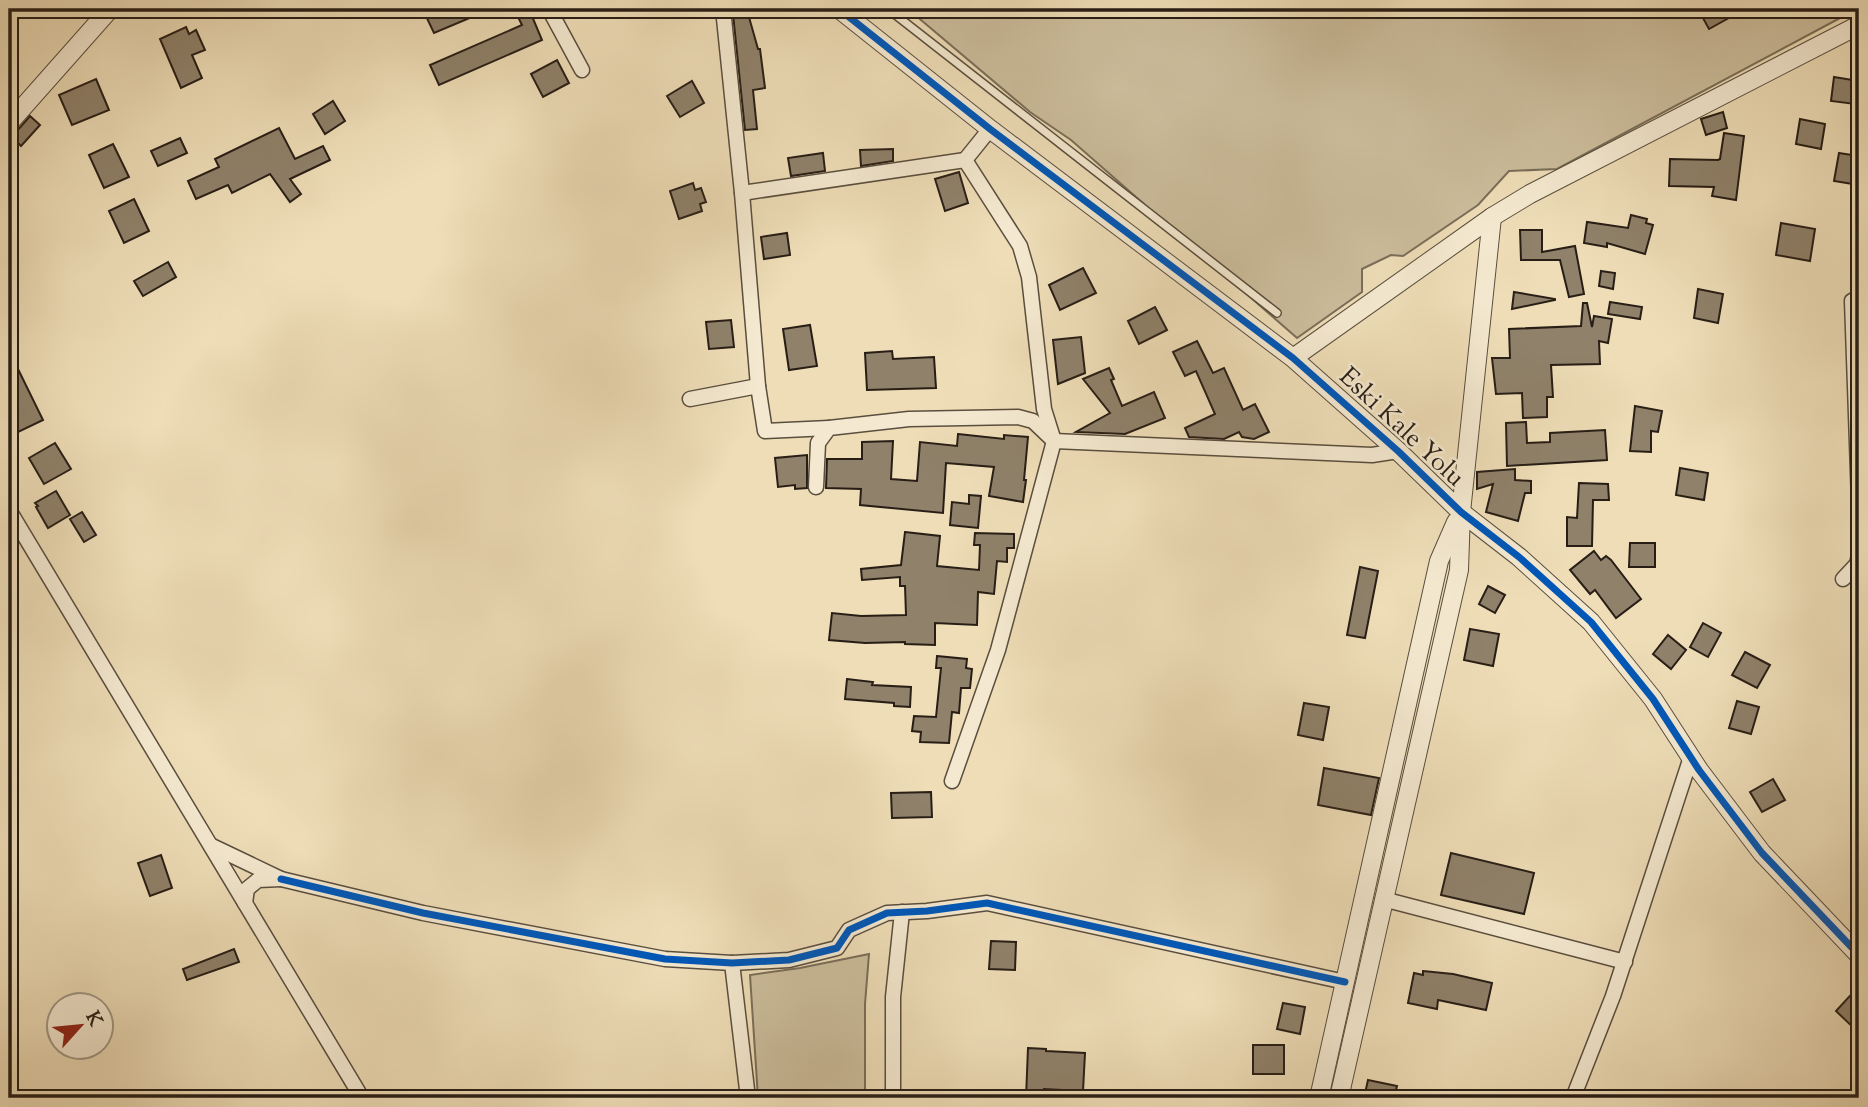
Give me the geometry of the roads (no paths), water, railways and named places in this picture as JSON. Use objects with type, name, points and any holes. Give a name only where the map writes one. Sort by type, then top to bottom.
[{"type":"street","points":[[9,123],[110,9]]},
{"type":"street","points":[[548,9],[582,70]]},
{"type":"street","points":[[723,9],[743,193],[758,386],[765,431],[829,428],[909,419],[1018,417],[1033,421],[1054,441],[1372,455],[1398,451]]},
{"type":"street","name":"Eski Kale Yolu","points":[[839,9],[990,128],[1293,358],[1398,451],[1461,512],[1519,557],[1591,622],[1653,699],[1691,757],[1762,853],[1859,955]]},
{"type":"street","points":[[1293,358],[1492,217],[1530,194],[1859,25]]},
{"type":"street","points":[[743,193],[965,160],[990,128]]},
{"type":"street","points":[[952,781],[998,650],[1054,441],[1044,409],[1030,277],[1020,246],[965,160]]},
{"type":"street","points":[[1339,1098],[1460,570],[1461,512],[1492,217]]},
{"type":"street","points":[[1859,297],[1852,301],[1859,501]]},
{"type":"street","points":[[690,399],[758,386]]},
{"type":"street","points":[[816,487],[818,443],[829,428]]},
{"type":"street","points":[[9,510],[362,1098]]},
{"type":"street","points":[[1319,1098],[1439,561],[1461,512]]},
{"type":"street","points":[[1843,579],[1857,564],[1859,555]]},
{"type":"street","points":[[1573,1098],[1625,962],[1691,757]]},
{"type":"street","points":[[211,846],[281,878],[423,913],[665,959],[732,963],[789,960],[837,948],[849,930],[887,913],[987,903],[1345,982]]},
{"type":"street","points":[[245,903],[247,889],[258,880],[281,878]]},
{"type":"street","points":[[1383,898],[1625,962]]},
{"type":"street","points":[[893,1098],[893,998],[902,912]]},
{"type":"street","points":[[732,963],[748,1098]]},
{"type":"lane","points":[[888,9],[1277,313]]}]
